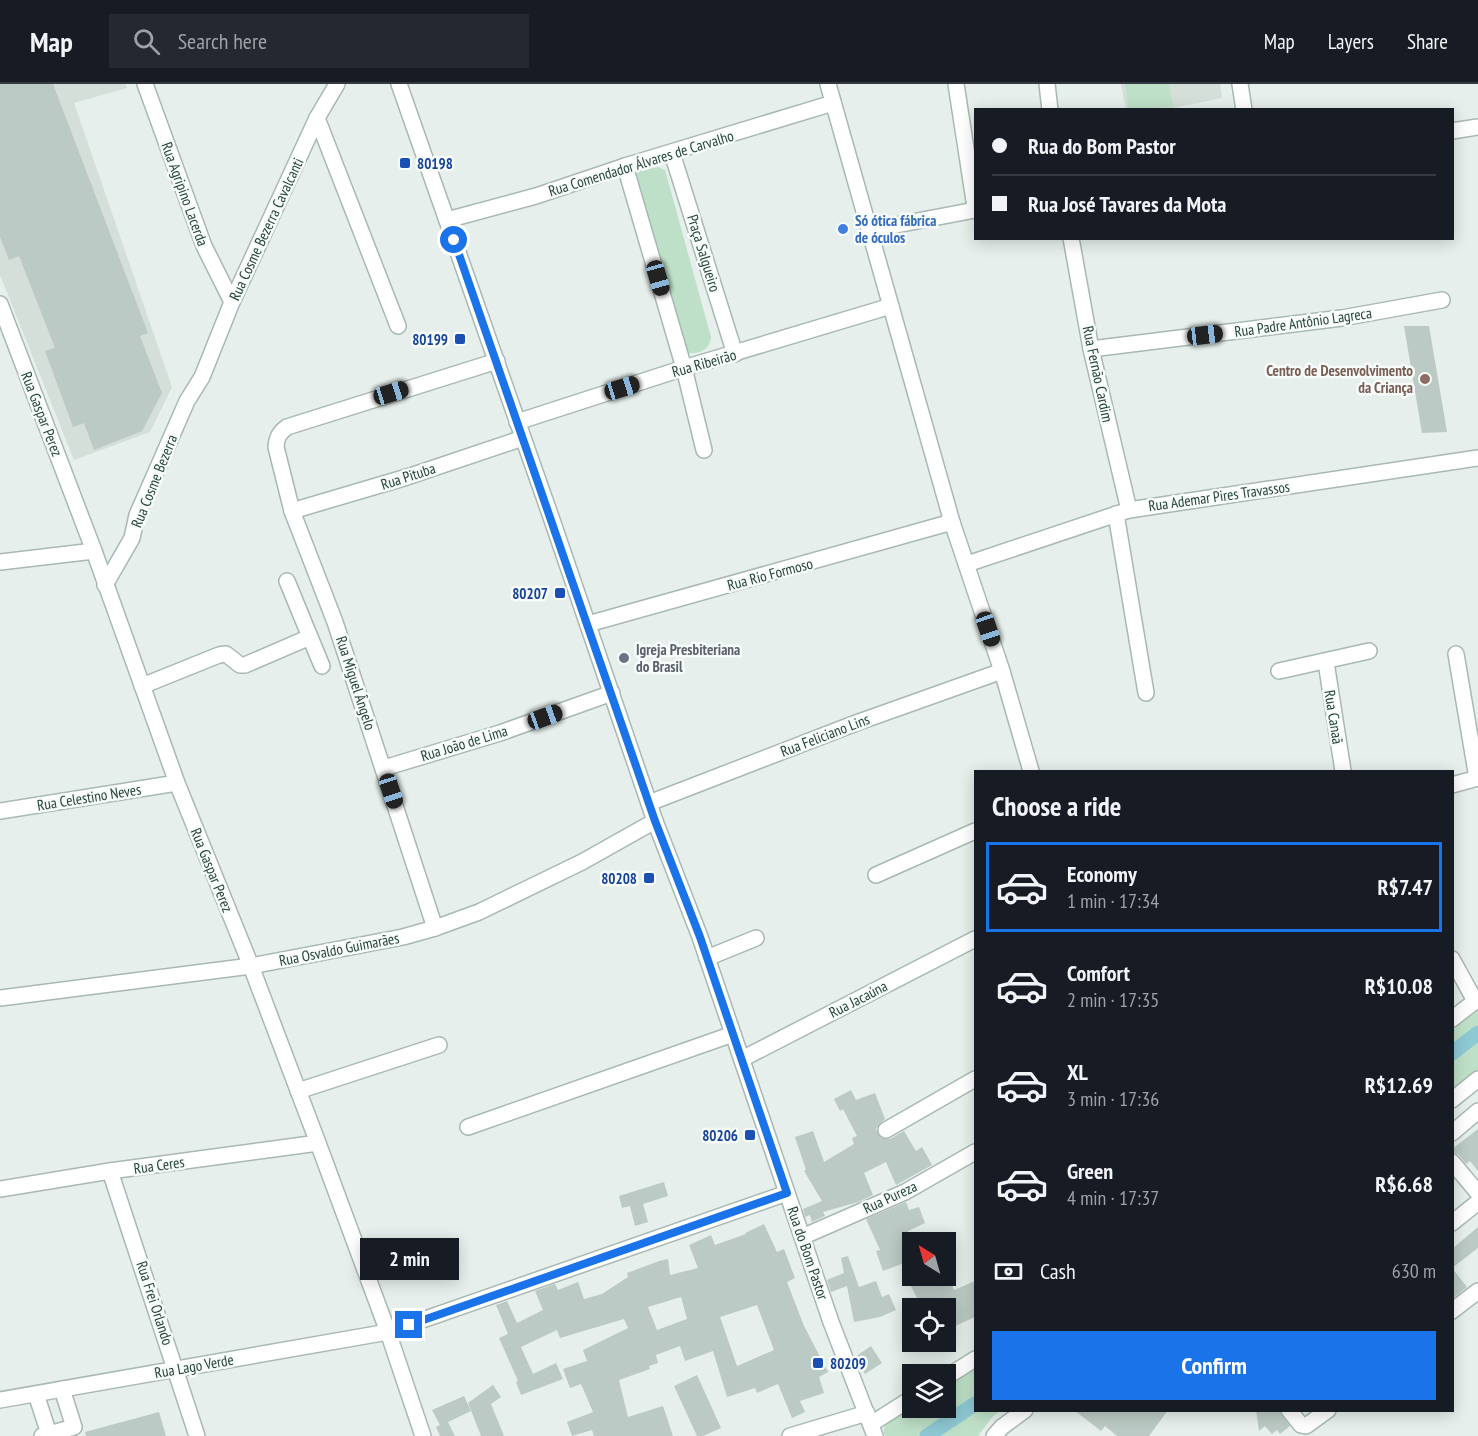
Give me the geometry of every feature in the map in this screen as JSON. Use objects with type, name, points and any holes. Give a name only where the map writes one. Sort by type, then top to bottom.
[{"type":"street","name":"Rua Agripino Lacerda","points":[[145,84],[204,246],[232,302]]},
{"type":"street","name":"Rua Cosme Bezerra Cavalcanti","points":[[202,376],[232,302],[317,118],[338,84]]},
{"type":"street","name":"Rua do Bom Pastor","points":[[399,84],[655,821],[707,958],[831,1322],[871,1424]]},
{"type":"street","points":[[828,84],[952,522],[1002,671],[1031,770]]},
{"type":"street","points":[[956,84],[974,201]]},
{"type":"street","points":[[1047,84],[1050,108]]},
{"type":"street","points":[[1240,84],[1244,108]]},
{"type":"street","name":"Rua Comendador Álvares de Carvalho","points":[[447,220],[536,196],[625,166],[833,103]]},
{"type":"street","points":[[317,118],[398,326]]},
{"type":"street","points":[[1454,131],[1478,127]]},
{"type":"street","name":"Praça Salgueiro","points":[[672,153],[735,354]]},
{"type":"street","points":[[625,166],[684,368],[704,450]]},
{"type":"street","points":[[870,230],[974,208]]},
{"type":"street","name":"Rua Fernão Cardim","points":[[1071,240],[1123,512],[1146,693]]},
{"type":"street","name":"Rua Padre Antônio Lagreca","points":[[1091,349],[1341,318],[1442,300]]},
{"type":"street","name":"Rua Gaspar Perez","points":[[0,304],[94,551],[177,783],[251,966],[318,1143],[388,1332],[423,1436]]},
{"type":"street","name":"Rua Ribeirão","points":[[517,422],[684,368],[891,306]]},
{"type":"street","name":"Rua Miguel Ângelo","points":[[435,928],[335,622],[292,511],[276,439],[287,427],[497,361]]},
{"type":"street","name":"Rua Cosme Bezerra","points":[[105,585],[132,538],[137,515],[187,400],[202,376]]},
{"type":"street","name":"Rua Pituba","points":[[292,511],[407,477],[523,438]]},
{"type":"street","name":"Rua Ademar Pires Travassos","points":[[967,564],[1123,512],[1478,458]]},
{"type":"street","name":"Rua Rio Formoso","points":[[588,624],[952,522]]},
{"type":"street","points":[[0,562],[94,551]]},
{"type":"street","points":[[287,581],[322,666]]},
{"type":"street","points":[[142,686],[219,655],[226,654],[240,665],[245,665],[310,638]]},
{"type":"street","points":[[1280,671],[1369,651]]},
{"type":"street","points":[[1454,784],[1477,778],[1456,654]]},
{"type":"street","name":"Rua Canaã","points":[[1326,662],[1343,770]]},
{"type":"street","name":"Rua Feliciano Lins","points":[[649,803],[856,723],[1002,671]]},
{"type":"street","name":"Rua João de Lima","points":[[384,768],[500,733],[612,693]]},
{"type":"street","name":"Rua Celestino Neves","points":[[0,811],[177,783]]},
{"type":"street","name":"Rua Osvaldo Guimarães","points":[[0,998],[251,966],[403,937],[479,912],[572,867],[655,821]]},
{"type":"street","points":[[876,875],[974,831]]},
{"type":"street","points":[[707,958],[756,938]]},
{"type":"street","name":"Rua Jacaúna","points":[[742,1059],[974,940]]},
{"type":"street","points":[[1454,962],[1477,1000],[1454,1017]]},
{"type":"street","points":[[468,1127],[733,1034]]},
{"type":"street","points":[[298,1091],[440,1045]]},
{"type":"street","points":[[1454,1098],[1478,1079]]},
{"type":"street","points":[[886,1130],[974,1080]]},
{"type":"street","points":[[1454,1131],[1478,1111]]},
{"type":"street","name":"Rua Ceres","points":[[0,1189],[110,1171],[318,1143]]},
{"type":"street","name":"Rua Pureza","points":[[802,1237],[905,1192],[974,1153]]},
{"type":"street","points":[[1454,1163],[1478,1193]]},
{"type":"street","name":"Rua Frei Orlando","points":[[110,1171],[197,1436]]},
{"type":"street","name":"Rua Lago Verde","points":[[0,1401],[388,1332],[787,1193]]},
{"type":"street","points":[[1454,1221],[1478,1202]]},
{"type":"street","points":[[1454,1309],[1478,1291]]},
{"type":"street","points":[[956,1371],[974,1360]]},
{"type":"street","points":[[36,1394],[50,1435],[74,1427],[62,1389]]},
{"type":"street","points":[[790,1436],[871,1424],[902,1404]]},
{"type":"street","points":[[994,1436],[1022,1412]]},
{"type":"street","points":[[1291,1412],[1301,1425],[1306,1426],[1325,1412]]},
{"type":"shaded area","points":[[0,84],[125,84],[127,88],[74,103],[172,387],[150,432],[74,460],[0,275]]},
{"type":"shaded area","points":[[1121,84],[1220,84],[1222,98],[1173,108],[1126,108]]},
{"type":"green space","points":[[1125,84],[1169,84],[1173,106],[1129,108]]},
{"type":"green space","points":[[658,167],[665,170],[711,337],[708,346],[697,353],[683,352],[635,175],[639,171]]},
{"type":"green space","points":[[1478,1005],[1478,1072],[1454,1091],[1454,1024]]},
{"type":"green space","points":[[974,1364],[974,1412],[998,1412],[978,1436],[885,1436],[885,1425],[902,1410],[902,1418],[956,1418],[956,1375]]},
{"type":"building","points":[[0,84],[53,84],[148,333],[140,336],[162,393],[142,431],[94,450],[84,423],[73,427],[45,351],[55,348],[19,256],[9,260],[0,237]]},
{"type":"building","name":"Centro de Desenvolvimento da Criança","points":[[1404,326],[1429,326],[1447,432],[1422,433]]},
{"type":"building","points":[[851,1090],[856,1100],[875,1093],[885,1119],[876,1129],[881,1138],[890,1139],[904,1131],[916,1151],[922,1147],[932,1165],[896,1185],[886,1162],[864,1173],[873,1195],[823,1212],[825,1216],[812,1222],[810,1215],[805,1217],[803,1209],[822,1201],[804,1171],[806,1170],[795,1137],[813,1131],[824,1162],[854,1144],[852,1138],[857,1136],[843,1109],[840,1111],[834,1099]]},
{"type":"building","points":[[1478,1129],[1478,1171],[1470,1161],[1466,1164],[1459,1155],[1454,1153],[1454,1147]]},
{"type":"building","points":[[664,1182],[668,1196],[643,1204],[648,1222],[635,1226],[630,1206],[622,1208],[619,1196]]},
{"type":"building","points":[[906,1202],[909,1210],[919,1207],[925,1223],[908,1232],[902,1232],[902,1264],[883,1271],[876,1251],[880,1250],[866,1219]]},
{"type":"building","points":[[764,1224],[777,1252],[784,1249],[795,1278],[787,1282],[804,1326],[828,1372],[819,1377],[824,1393],[800,1401],[805,1412],[792,1418],[778,1384],[757,1393],[755,1388],[727,1397],[713,1351],[685,1361],[680,1346],[656,1355],[658,1363],[649,1366],[650,1369],[619,1380],[628,1417],[663,1406],[673,1436],[594,1436],[592,1430],[572,1436],[567,1422],[593,1412],[581,1384],[570,1388],[563,1369],[587,1361],[583,1350],[628,1328],[624,1319],[560,1338],[557,1330],[521,1347],[533,1374],[556,1363],[563,1379],[521,1395],[516,1382],[518,1381],[499,1338],[508,1334],[496,1305],[507,1301],[517,1323],[543,1310],[535,1291],[555,1284],[558,1290],[578,1282],[584,1299],[602,1294],[628,1277],[627,1273],[659,1261],[668,1259],[670,1275],[698,1268],[689,1245],[711,1235],[715,1245]],"holes":[[[681,1297],[687,1319],[657,1330],[648,1307]],[[757,1305],[774,1350],[737,1366],[720,1317]]]},
{"type":"building","points":[[1478,1227],[1478,1248],[1454,1266],[1454,1247]]},
{"type":"building","points":[[848,1256],[859,1287],[876,1281],[882,1297],[889,1294],[896,1310],[880,1317],[854,1322],[847,1286],[831,1292],[827,1280],[844,1273],[841,1258]]},
{"type":"building","points":[[1454,1271],[1467,1287],[1454,1297]]},
{"type":"building","points":[[974,1281],[974,1317],[956,1326],[956,1298],[917,1298],[911,1286],[952,1286],[954,1290]]},
{"type":"building","points":[[871,1346],[882,1363],[865,1374],[855,1357]]},
{"type":"building","points":[[697,1375],[721,1428],[703,1436],[697,1436],[674,1386]]},
{"type":"building","points":[[493,1385],[501,1397],[491,1404],[504,1436],[481,1436],[468,1403]]},
{"type":"building","points":[[464,1396],[471,1411],[448,1422],[455,1436],[440,1436],[436,1427],[440,1425],[432,1410]]},
{"type":"building","points":[[159,1412],[166,1436],[86,1436],[85,1432]]},
{"type":"building","points":[[1077,1412],[1167,1412],[1149,1436],[1117,1436],[1105,1426],[1101,1431]]},
{"type":"building","points":[[1256,1412],[1280,1412],[1290,1426],[1280,1434],[1277,1430],[1272,1434],[1265,1426],[1259,1431]]},
{"type":"waterway","points":[[1454,1051],[1478,1033]]},
{"type":"waterway","points":[[927,1436],[974,1405]]},
{"type":"place","name":"80198","points":[[405,163]]},
{"type":"place","name":"Só ótica fábrica de óculos","points":[[843,229]]},
{"type":"place","name":"80199","points":[[460,339]]},
{"type":"place","name":"Centro de Desenvolvimento da Criança","points":[[1425,379]]},
{"type":"place","name":"80207","points":[[560,593]]},
{"type":"place","name":"Igreja Presbiteriana do Brasil","points":[[624,658]]},
{"type":"place","name":"80208","points":[[649,878]]},
{"type":"place","name":"80206","points":[[750,1135]]},
{"type":"place","name":"80209","points":[[818,1363]]},
{"type":"route","points":[[409,1325],[787,1193],[700,937],[655,821],[454,240]]}]
